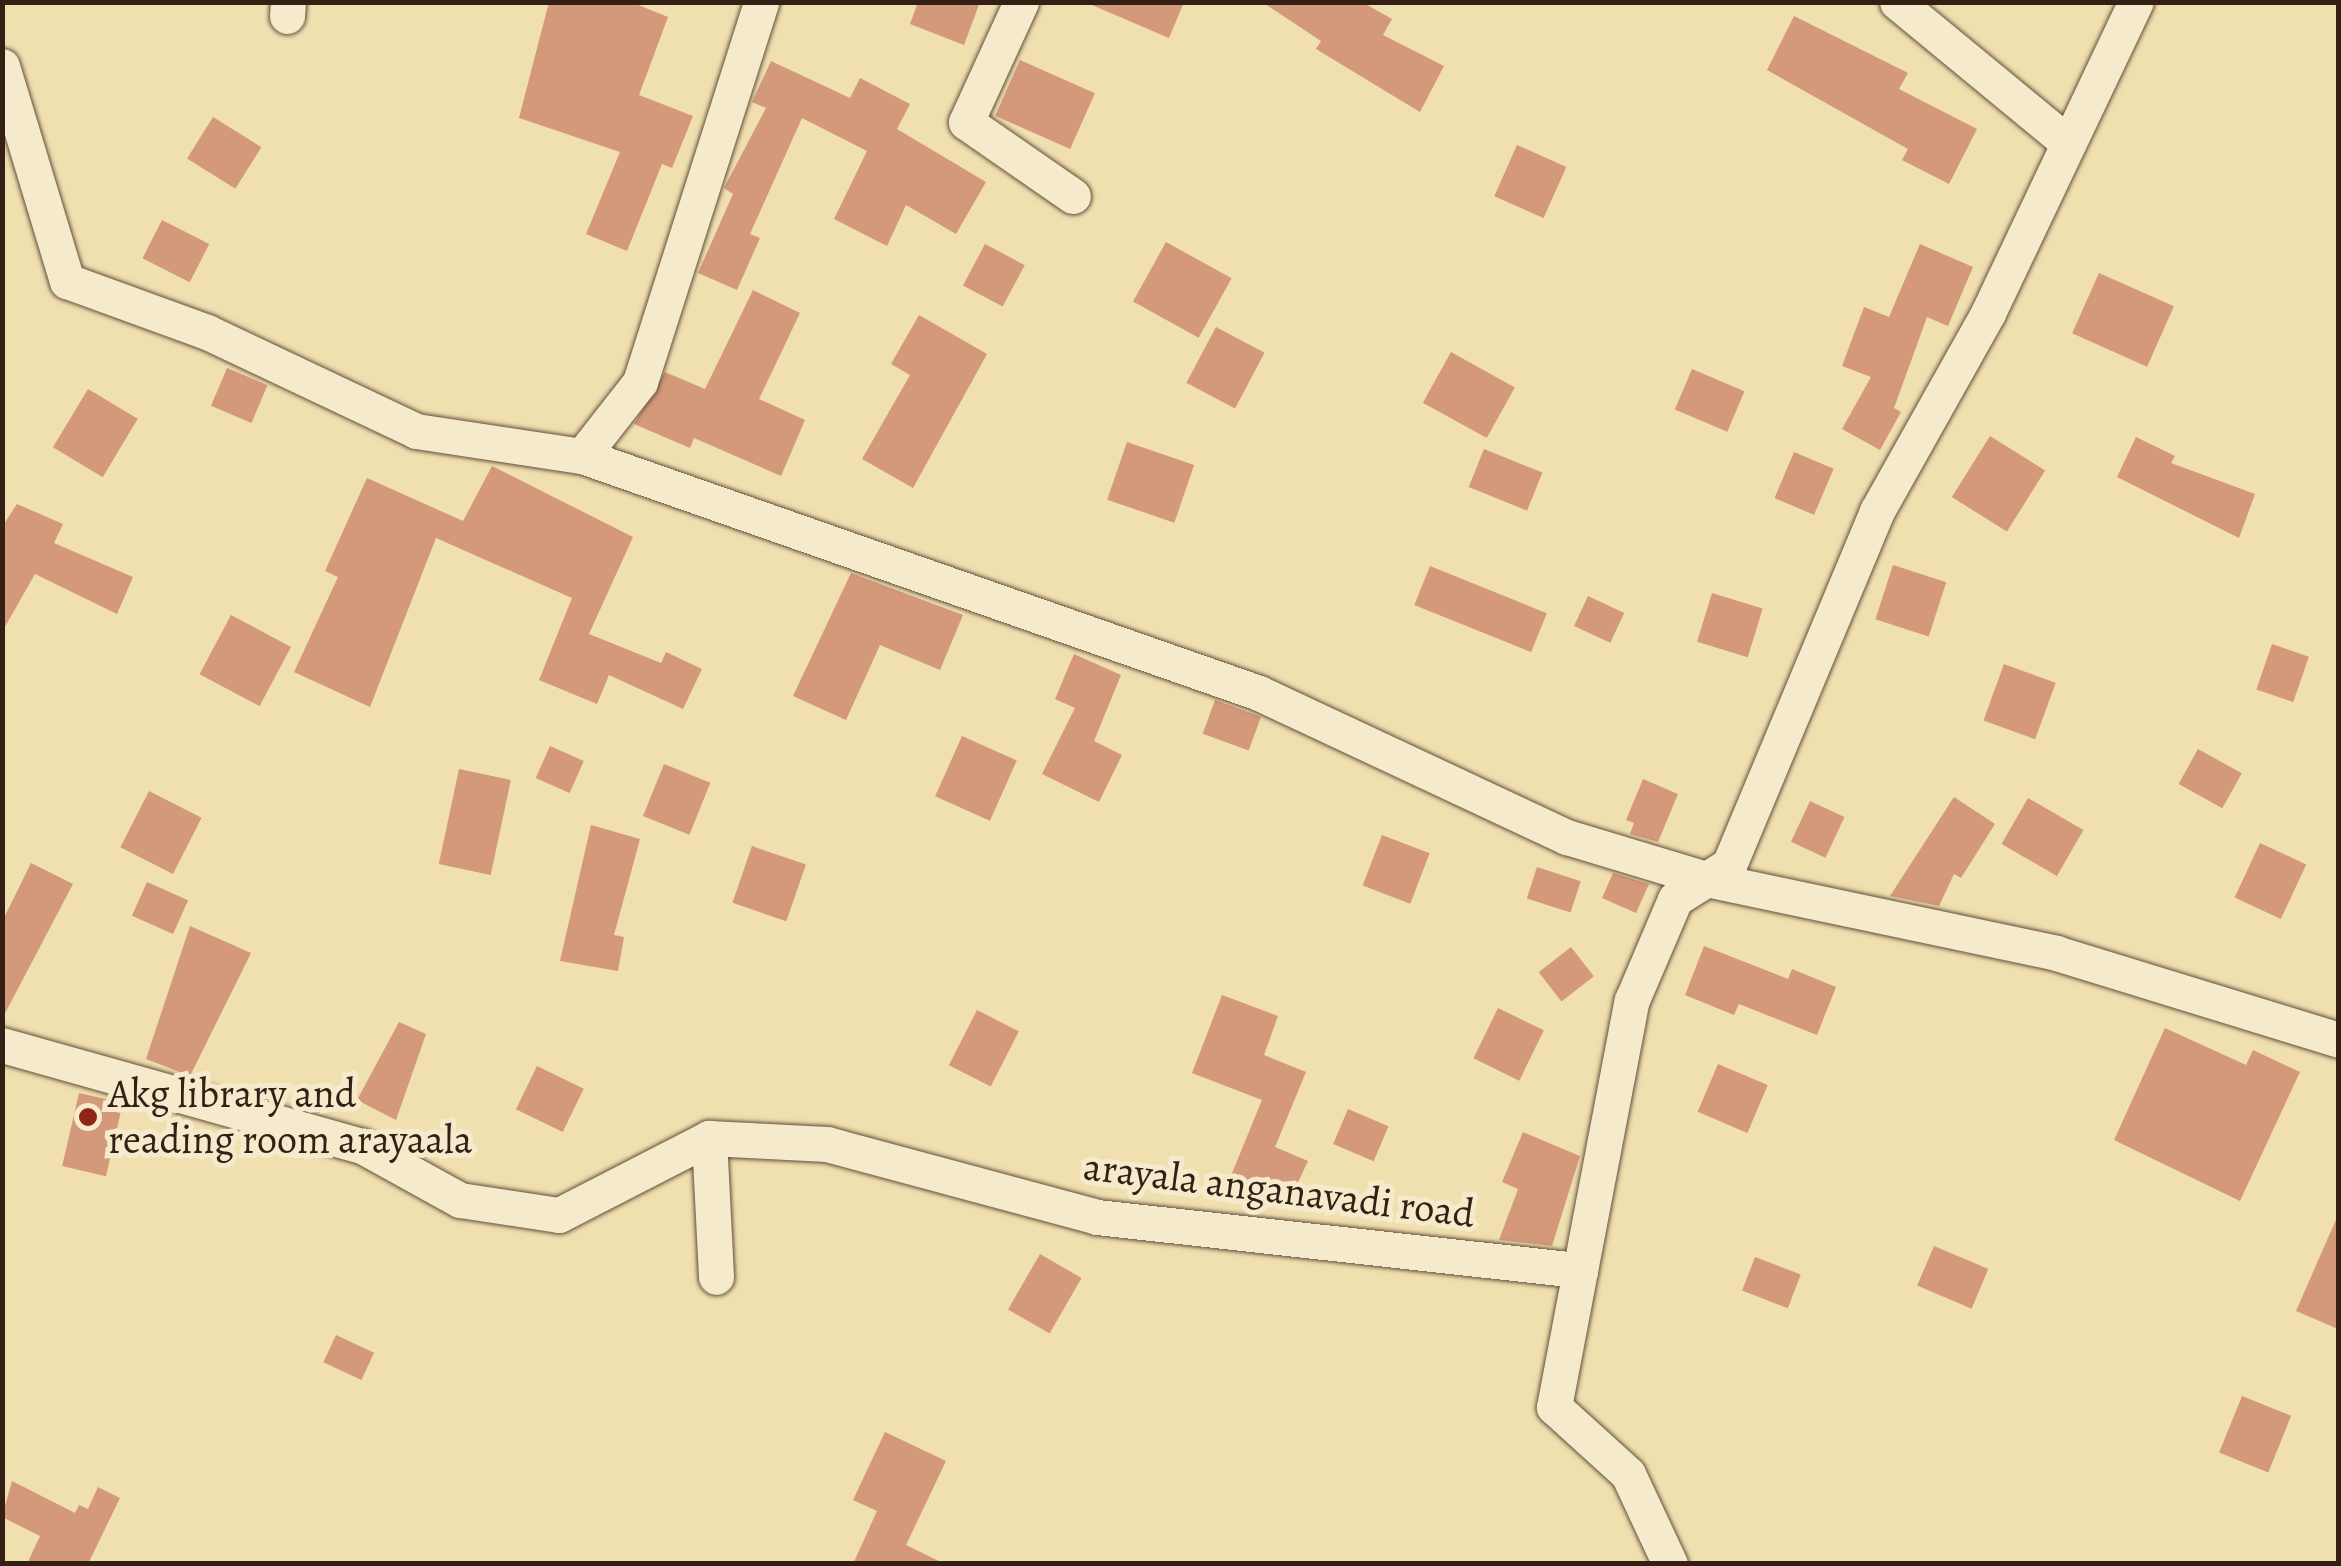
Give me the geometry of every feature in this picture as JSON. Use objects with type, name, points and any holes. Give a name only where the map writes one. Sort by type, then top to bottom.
[{"type":"street","points":[[582,456],[640,382],[761,2]]},
{"type":"street","points":[[1021,2],[966,122],[1073,196]]},
{"type":"street","points":[[1897,2],[2067,142]]},
{"type":"street","points":[[1670,1564],[1628,1474],[1554,1407],[1632,1000],[1675,898],[1729,865],[1877,510],[1988,314],[2136,2]]},
{"type":"street","points":[[2,66],[67,281],[207,332],[416,432],[582,456],[1258,694],[1566,837],[1706,880],[2056,952],[2338,1040]]},
{"type":"street","name":"arayala anganavadi road","points":[[2,1045],[362,1146],[460,1200],[558,1215],[709,1138],[826,1144],[1097,1216],[1580,1270]]},
{"type":"street","points":[[709,1138],[716,1277]]},
{"type":"building","points":[[549,2],[631,2],[668,17],[639,95],[693,116],[672,168],[662,164],[627,251],[586,234],[620,152],[519,118]]},
{"type":"building","points":[[918,2],[980,2],[964,45],[910,24]]},
{"type":"building","points":[[1085,2],[1184,2],[1169,38]]},
{"type":"building","points":[[1262,2],[1362,2],[1392,19],[1383,35],[1444,66],[1420,112],[1316,49],[1321,41]]},
{"type":"building","points":[[1794,16],[1908,73],[1899,89],[1977,129],[1949,184],[1902,160],[1908,149],[1767,70]]},
{"type":"building","points":[[1020,60],[1095,93],[1070,149],[995,116]]},
{"type":"building","points":[[771,61],[850,98],[860,78],[910,104],[897,129],[986,182],[956,234],[906,205],[887,246],[834,219],[867,151],[802,118],[750,234],[760,238],[737,290],[698,273],[733,194],[724,188],[766,108],[752,102]]},
{"type":"building","points":[[213,117],[261,147],[235,189],[187,159]]},
{"type":"building","points":[[1517,145],[1566,167],[1544,218],[1494,196]]},
{"type":"building","points":[[162,220],[209,244],[190,282],[142,258]]},
{"type":"building","points":[[1166,242],[1232,278],[1199,338],[1133,301]]},
{"type":"building","points":[[985,244],[1025,265],[1003,307],[963,285]]},
{"type":"building","points":[[1920,244],[1973,267],[1948,326],[1927,317],[1894,408],[1901,412],[1880,450],[1842,429],[1871,377],[1842,366],[1864,307],[1889,317]]},
{"type":"building","points":[[2099,273],[2174,306],[2147,367],[2072,333]]},
{"type":"building","points":[[753,290],[800,313],[759,399],[805,420],[781,476],[694,438],[690,448],[634,424],[665,372],[705,389]]},
{"type":"building","points":[[919,315],[987,354],[913,488],[862,459],[910,375],[891,364]]},
{"type":"building","points":[[1216,327],[1265,353],[1235,408],[1186,383]]},
{"type":"building","points":[[1451,352],[1515,387],[1487,438],[1423,403]]},
{"type":"building","points":[[227,368],[268,385],[251,423],[211,406]]},
{"type":"building","points":[[1692,369],[1744,391],[1727,432],[1675,410]]},
{"type":"building","points":[[88,389],[138,419],[103,477],[53,447]]},
{"type":"building","points":[[1990,436],[2045,470],[2007,532],[1952,497]]},
{"type":"building","points":[[2136,437],[2175,456],[2171,463],[2255,494],[2239,538],[2117,477]]},
{"type":"building","points":[[1127,442],[1194,465],[1174,523],[1107,500]]},
{"type":"building","points":[[1484,449],[1542,473],[1527,511],[1469,487]]},
{"type":"building","points":[[1794,452],[1834,469],[1814,515],[1774,498]]},
{"type":"building","points":[[492,466],[633,537],[589,634],[661,663],[666,652],[702,669],[683,709],[609,675],[597,704],[539,680],[572,598],[436,538],[370,707],[294,672],[338,577],[325,571],[367,478],[463,521]]},
{"type":"building","points":[[17,504],[63,524],[54,543],[133,577],[117,614],[35,574],[2,632],[2,527]]},
{"type":"building","points":[[1893,565],[1946,582],[1929,637],[1875,619]]},
{"type":"building","points":[[1430,566],[1547,613],[1531,652],[1414,605]]},
{"type":"building","points":[[851,573],[963,615],[940,670],[880,645],[846,720],[793,696]]},
{"type":"building","points":[[1712,593],[1763,608],[1748,657],[1697,642]]},
{"type":"building","points":[[1588,596],[1624,613],[1610,643],[1574,626]]},
{"type":"building","points":[[231,615],[291,647],[260,706],[200,674]]},
{"type":"building","points":[[2272,644],[2309,657],[2293,702],[2256,689]]},
{"type":"building","points":[[1074,654],[1121,675],[1094,741],[1122,755],[1099,802],[1042,774],[1075,708],[1055,699]]},
{"type":"building","points":[[2004,664],[2056,683],[2035,739],[1983,720]]},
{"type":"building","points":[[1215,700],[1261,717],[1249,751],[1203,734]]},
{"type":"building","points":[[962,736],[1017,760],[990,821],[935,796]]},
{"type":"building","points":[[550,746],[584,761],[570,793],[536,778]]},
{"type":"building","points":[[2198,749],[2242,773],[2222,808],[2179,784]]},
{"type":"building","points":[[664,764],[710,783],[689,835],[643,816]]},
{"type":"building","points":[[459,769],[511,780],[491,875],[439,864]]},
{"type":"building","points":[[1643,779],[1678,794],[1658,842],[1630,834],[1634,823],[1626,820]]},
{"type":"building","points":[[149,791],[202,818],[173,874],[120,847]]},
{"type":"building","points":[[1954,797],[1995,824],[1961,878],[1954,874],[1939,906],[1890,896]]},
{"type":"building","points":[[2028,798],[2083,830],[2057,876],[2002,844]]},
{"type":"building","points":[[1810,801],[1844,817],[1825,858],[1791,842]]},
{"type":"building","points":[[591,825],[640,839],[614,935],[624,937],[618,971],[560,961]]},
{"type":"building","points":[[1382,835],[1430,853],[1410,904],[1363,885]]},
{"type":"building","points":[[2260,843],[2306,865],[2281,919],[2235,897]]},
{"type":"building","points":[[752,846],[806,865],[786,921],[732,903]]},
{"type":"building","points":[[31,863],[73,884],[2,1019],[2,922]]},
{"type":"building","points":[[1537,867],[1581,881],[1571,913],[1527,898]]},
{"type":"building","points":[[1613,873],[1649,884],[1636,913],[1602,898]]},
{"type":"building","points":[[147,882],[188,900],[173,934],[132,916]]},
{"type":"building","points":[[190,926],[251,953],[190,1076],[146,1059]]},
{"type":"building","points":[[1704,946],[1788,979],[1792,969],[1836,987],[1817,1035],[1739,1004],[1734,1015],[1685,995]]},
{"type":"building","points":[[1571,947],[1594,976],[1561,1001],[1539,972]]},
{"type":"building","points":[[1222,995],[1278,1016],[1264,1055],[1306,1072],[1275,1147],[1308,1161],[1288,1204],[1230,1178],[1262,1100],[1192,1073]]},
{"type":"building","points":[[1498,1008],[1544,1030],[1519,1081],[1473,1058]]},
{"type":"building","points":[[977,1010],[1019,1031],[991,1087],[949,1065]]},
{"type":"building","points":[[399,1022],[426,1034],[396,1120],[357,1100]]},
{"type":"building","points":[[2165,1028],[2246,1065],[2253,1050],[2300,1072],[2240,1201],[2114,1140]]},
{"type":"building","points":[[1718,1064],[1768,1085],[1747,1133],[1698,1112]]},
{"type":"building","points":[[537,1066],[584,1089],[563,1132],[516,1109]]},
{"type":"building","points":[[79,1093],[123,1103],[106,1176],[62,1166]]},
{"type":"building","points":[[1348,1109],[1389,1126],[1374,1161],[1333,1144]]},
{"type":"building","points":[[1523,1132],[1580,1156],[1552,1246],[1499,1240],[1518,1189],[1502,1182]]},
{"type":"building","points":[[2338,1215],[2338,1329],[2296,1311]]},
{"type":"building","points":[[1934,1246],[1988,1269],[1972,1309],[1917,1286]]},
{"type":"building","points":[[1040,1254],[1082,1278],[1050,1333],[1008,1309]]},
{"type":"building","points":[[1755,1257],[1801,1275],[1788,1308],[1742,1291]]},
{"type":"building","points":[[336,1335],[374,1353],[361,1380],[323,1362]]},
{"type":"building","points":[[2242,1396],[2291,1416],[2268,1472],[2219,1453]]},
{"type":"building","points":[[885,1432],[946,1461],[906,1545],[945,1564],[853,1564],[877,1511],[853,1500]]},
{"type":"building","points":[[12,1481],[75,1513],[79,1505],[88,1509],[98,1487],[120,1498],[88,1564],[27,1564],[40,1536],[2,1517]]},
{"type":"place","name":"Akg library and reading room arayaala","points":[[88,1117]]}]
